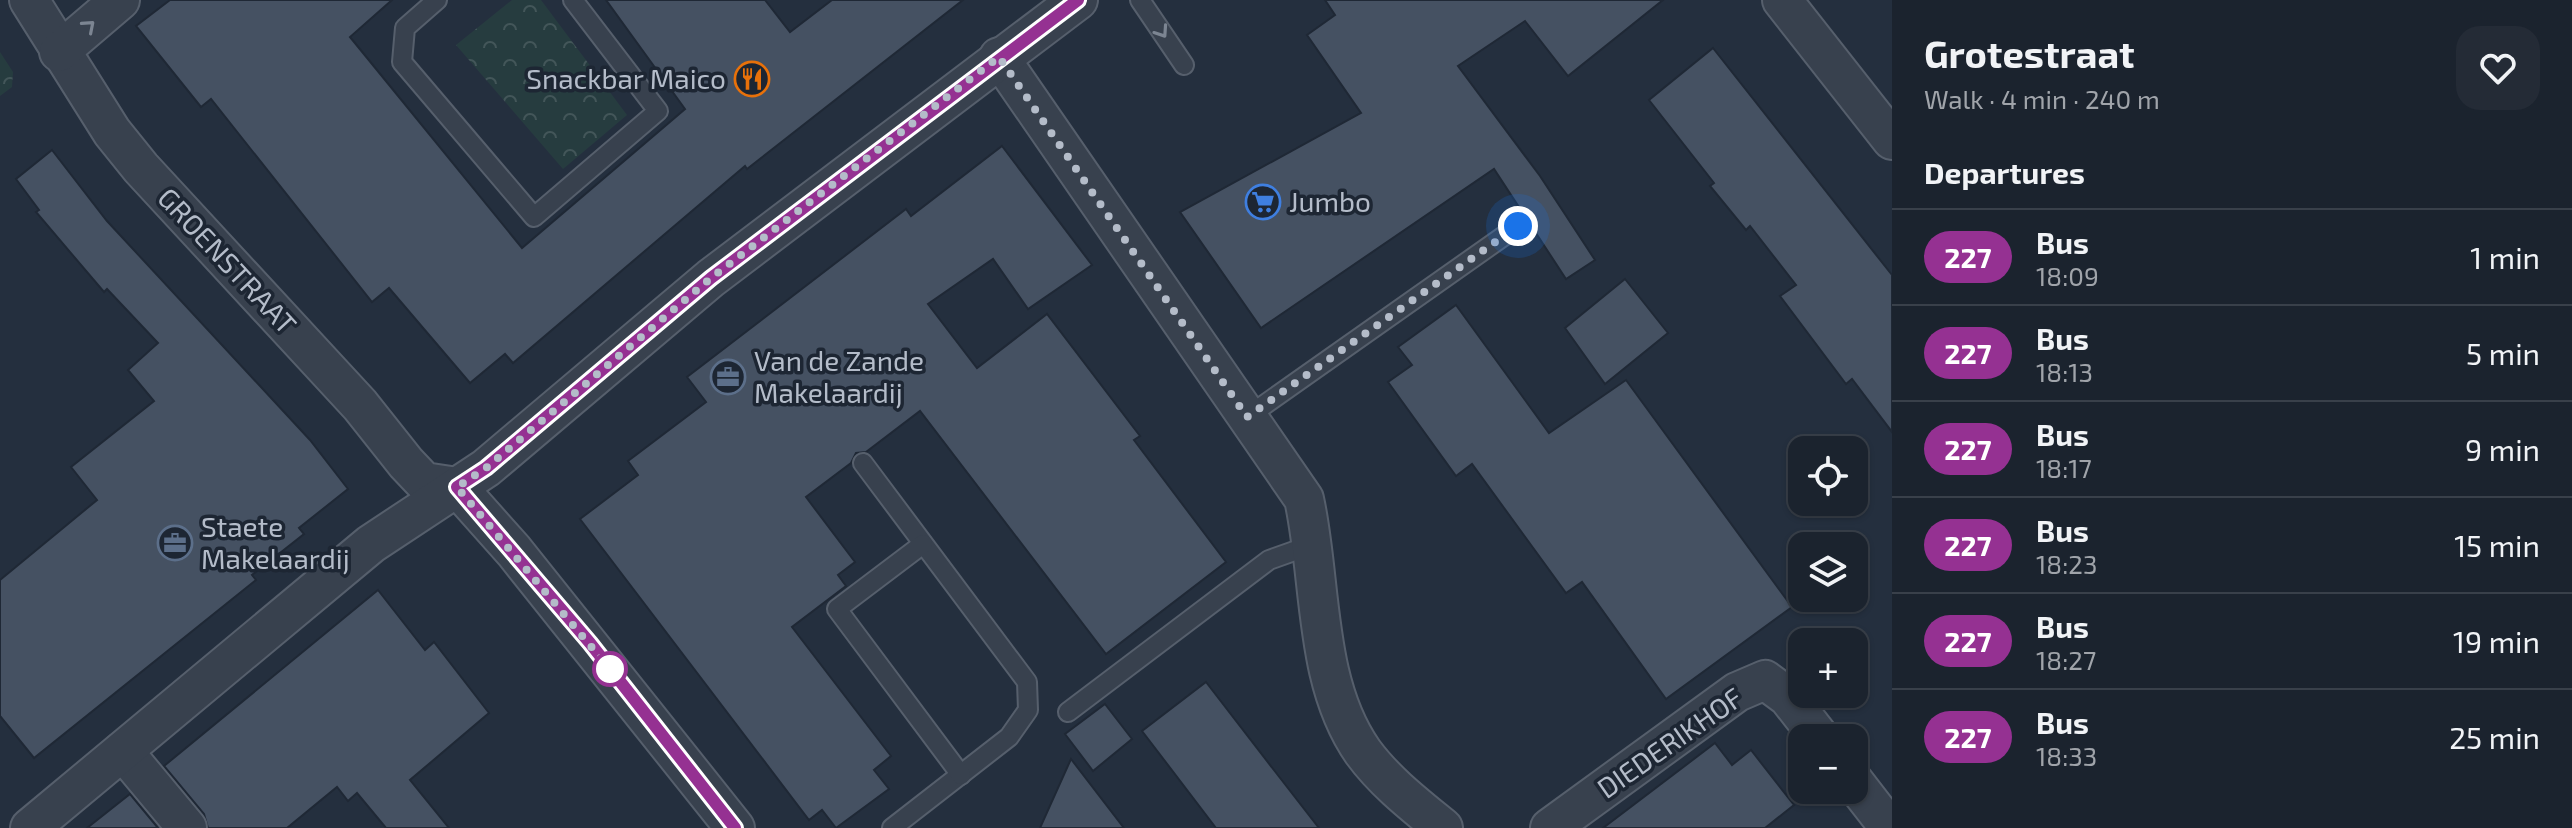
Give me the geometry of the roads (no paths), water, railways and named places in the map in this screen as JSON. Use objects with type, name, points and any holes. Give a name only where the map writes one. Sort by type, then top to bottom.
[{"type":"street","name":"GROENSTRAAT","points":[[29,0],[59,52],[141,168],[360,405],[424,482],[457,487]]},
{"type":"street","points":[[59,52],[120,0]]},
{"type":"street","points":[[30,828],[371,544],[486,468],[711,278],[1078,0]]},
{"type":"street","points":[[1782,0],[1892,140]]},
{"type":"street","points":[[999,57],[1304,499],[1314,544],[1327,657],[1342,710],[1363,751],[1395,787],[1443,828]]},
{"type":"street","points":[[457,487],[544,588],[735,828]]},
{"type":"street","name":"DIEDERIKHOF","points":[[1550,828],[1737,692],[1765,680],[1788,697],[1809,724]]},
{"type":"street","points":[[123,751],[187,828]]},
{"type":"street","points":[[1868,800],[1882,818]]},
{"type":"lane","points":[[437,0],[405,28],[402,62],[534,217],[658,111],[573,0]]},
{"type":"lane","points":[[1140,0],[1184,65]]},
{"type":"lane","points":[[1247,417],[1518,226]]},
{"type":"lane","points":[[863,463],[1027,682],[1028,710],[1009,737],[892,828]]},
{"type":"lane","points":[[923,544],[837,609],[961,775]]},
{"type":"lane","points":[[1068,712],[1269,560],[1314,544]]},
{"type":"place","name":"Snackbar Maico","points":[[752,79]]},
{"type":"place","name":"Jumbo","points":[[1263,202]]},
{"type":"place","name":"Van de Zande Makelaardij","points":[[728,377]]},
{"type":"place","name":"Staete Makelaardij","points":[[175,543]]}]
